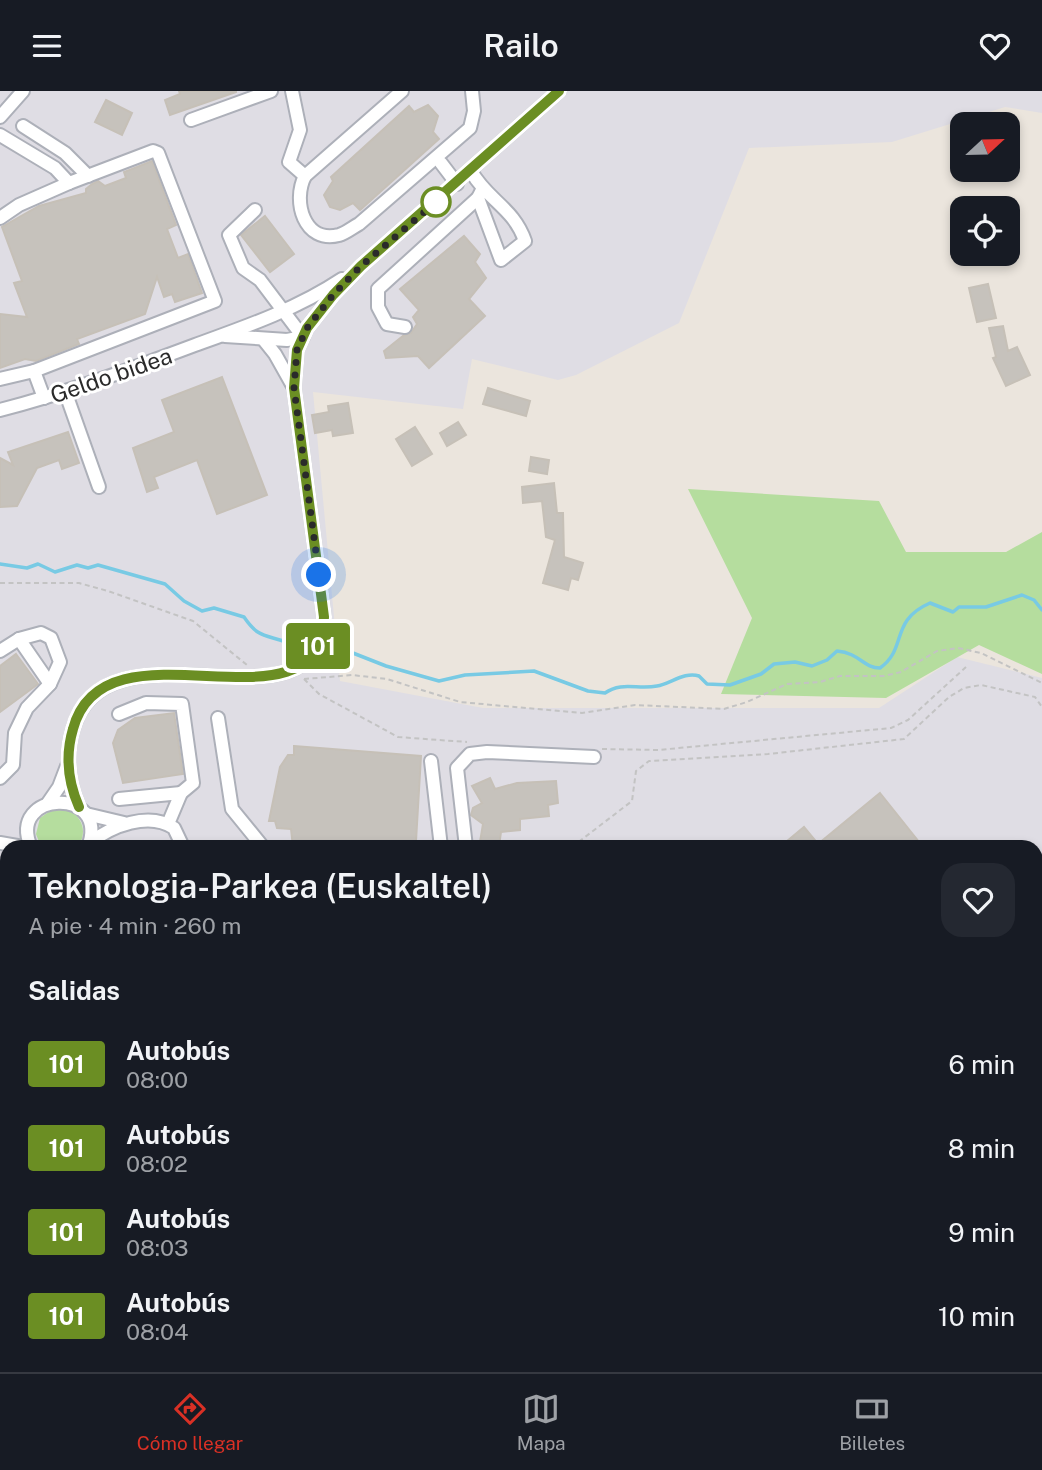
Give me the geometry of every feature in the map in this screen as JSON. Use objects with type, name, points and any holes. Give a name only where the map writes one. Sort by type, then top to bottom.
[{"type":"street","points":[[0,117],[23,91]]},
{"type":"street","points":[[191,120],[271,91]]},
{"type":"street","points":[[292,91],[300,130],[289,162],[304,176]]},
{"type":"street","points":[[402,91],[304,176],[298,188],[300,212],[324,234],[341,235],[359,224],[470,128],[474,111],[472,91]]},
{"type":"street","points":[[90,840],[92,834],[71,784],[68,760],[68,746],[75,719],[86,703],[119,681],[155,674],[301,675],[319,644],[324,617],[294,388],[294,363],[303,337],[333,295],[361,266],[457,184],[559,91]]},
{"type":"street","points":[[23,126],[65,153],[88,176]]},
{"type":"street","points":[[0,135],[55,168],[69,183]]},
{"type":"street","points":[[0,218],[19,205],[69,183],[153,151],[159,153],[215,301],[34,371],[0,379]]},
{"type":"street","points":[[441,163],[457,184]]},
{"type":"street","points":[[471,171],[501,260],[525,241],[506,210],[480,194]]},
{"type":"street","points":[[405,327],[387,324],[379,307],[378,289],[480,194]]},
{"type":"street","points":[[255,210],[229,235],[243,268],[260,280],[303,337]]},
{"type":"street","name":"Geldo bidea","points":[[0,410],[65,391],[282,311],[328,288],[361,266]]},
{"type":"street","points":[[221,335],[287,340],[303,337]]},
{"type":"street","points":[[263,339],[275,354],[294,388]]},
{"type":"street","points":[[34,371],[44,398]]},
{"type":"street","points":[[65,391],[100,487]]},
{"type":"street","points":[[0,651],[19,639],[41,633],[51,638],[60,662],[50,684],[27,708],[15,733],[13,765],[0,778]]},
{"type":"street","points":[[19,639],[50,684]]},
{"type":"street","points":[[119,714],[146,703],[182,704],[193,783],[181,793],[167,824]]},
{"type":"street","points":[[218,718],[232,809],[257,840]]},
{"type":"street","points":[[465,840],[457,768],[470,754],[596,753]]},
{"type":"street","points":[[30,840],[29,824],[33,815],[48,803],[63,778],[68,760]]},
{"type":"street","points":[[431,761],[440,840]]},
{"type":"street","points":[[119,799],[181,793]]},
{"type":"street","points":[[48,803],[69,802],[82,811],[128,824]]},
{"type":"street","points":[[95,840],[105,832],[128,824],[155,821],[167,824],[181,840]]},
{"type":"path","points":[[0,583],[79,583],[169,612],[193,621],[253,670]]},
{"type":"path","points":[[301,675],[352,675],[387,680],[460,702],[582,713],[635,705],[724,709],[736,707],[787,684],[820,682],[840,676],[884,676],[901,672],[937,651],[958,648],[981,653],[1042,683]]},
{"type":"path","points":[[596,753],[658,750],[891,728],[908,720],[966,667]]},
{"type":"path","points":[[301,675],[319,694],[398,737],[471,742]]},
{"type":"path","points":[[581,840],[632,801],[636,771],[649,761],[768,754],[904,739],[948,697],[964,688],[981,685],[1035,697],[1042,707]]},
{"type":"shaded area","points":[[0,91],[1042,91],[1042,113],[1005,107],[989,112],[950,112],[950,124],[892,142],[749,148],[679,323],[576,375],[558,380],[472,359],[463,409],[313,392],[340,681],[483,708],[879,708],[957,657],[1042,678],[1042,840],[0,840]]},
{"type":"green space","points":[[688,489],[879,501],[906,552],[1006,552],[1042,532],[1042,674],[979,645],[886,698],[721,694],[752,618]]},
{"type":"green space","points":[[53,809],[69,810],[78,818],[83,829],[81,840],[38,840],[36,834],[40,818]]},
{"type":"building","points":[[179,91],[236,92],[170,115],[165,100],[180,94]]},
{"type":"building","points":[[106,100],[132,113],[122,135],[95,122]]},
{"type":"building","points":[[428,105],[438,116],[433,132],[439,139],[360,210],[353,203],[340,210],[330,207],[324,195],[333,181],[331,177],[409,106],[414,112]]},
{"type":"building","points":[[152,161],[176,225],[167,229],[178,258],[188,254],[202,293],[175,302],[172,294],[164,297],[157,277],[145,314],[77,339],[79,344],[36,361],[25,359],[0,368],[0,314],[27,317],[14,283],[22,281],[2,227],[39,206],[86,193],[86,189],[98,181],[105,186],[126,178],[124,172]]},
{"type":"building","points":[[265,216],[294,254],[270,272],[241,235]]},
{"type":"building","points":[[464,236],[480,254],[475,262],[486,278],[469,299],[485,316],[429,368],[418,356],[386,358],[384,351],[411,333],[417,324],[413,317],[419,310],[400,289]]},
{"type":"building","points":[[988,284],[996,318],[977,322],[969,288]]},
{"type":"building","points":[[1003,326],[1008,351],[1017,347],[1030,375],[1006,386],[993,358],[996,357],[989,328]]},
{"type":"building","points":[[222,377],[267,495],[217,514],[197,460],[154,477],[158,488],[147,492],[133,448],[174,432],[162,400]]},
{"type":"building","points":[[488,388],[530,401],[526,416],[483,404]]},
{"type":"building","points":[[348,403],[353,433],[333,436],[332,430],[315,433],[312,415],[329,412],[328,406]]},
{"type":"building","points":[[458,422],[466,435],[447,446],[440,433]]},
{"type":"building","points":[[415,427],[432,454],[412,466],[396,439]]},
{"type":"building","points":[[68,432],[79,463],[62,469],[59,460],[37,468],[17,506],[0,507],[0,458],[13,465],[8,452]]},
{"type":"building","points":[[531,457],[549,460],[547,474],[529,471]]},
{"type":"building","points":[[554,483],[557,513],[563,513],[564,557],[583,563],[578,580],[571,578],[568,590],[543,583],[555,540],[546,537],[542,501],[523,503],[522,487]]},
{"type":"building","points":[[16,654],[38,684],[0,712],[0,666]]},
{"type":"building","points":[[174,713],[183,774],[123,783],[113,743],[118,730],[135,718]]},
{"type":"building","points":[[294,746],[421,756],[416,840],[292,840],[291,829],[277,828],[275,821],[269,821],[280,767],[288,755],[294,755]]},
{"type":"building","points":[[490,778],[495,789],[517,783],[556,781],[558,803],[548,805],[549,816],[520,819],[520,830],[501,832],[500,840],[480,840],[483,824],[471,815],[473,808],[482,803],[472,786]]},
{"type":"building","points":[[880,793],[917,840],[823,840]]},
{"type":"building","points":[[804,827],[815,840],[788,840]]},
{"type":"waterway","points":[[0,564],[27,568],[38,564],[55,572],[77,565],[88,568],[98,565],[165,584],[184,601],[202,611],[214,608],[244,617],[263,635],[289,643],[298,637],[310,640]]},
{"type":"waterway","points":[[330,644],[386,666],[439,681],[465,675],[534,671],[588,691],[605,693],[618,687],[662,685],[688,675],[699,676],[707,684],[730,685],[761,674],[774,664],[795,662],[812,666],[827,660],[837,651],[845,652],[869,666],[880,668],[894,652],[909,618],[930,603],[953,612],[959,607],[986,607],[1022,595],[1034,600],[1042,610]]},
{"type":"bus line","name":"101","points":[[79,807],[71,784],[68,746],[75,719],[86,703],[100,691],[119,681],[155,674],[283,675],[303,667],[310,659],[323,633],[324,617],[294,388],[297,350],[307,328],[361,266],[436,203],[559,91]]},
{"type":"route","points":[[319,575],[294,388],[297,350],[307,328],[333,295],[361,266],[436,202]]}]
